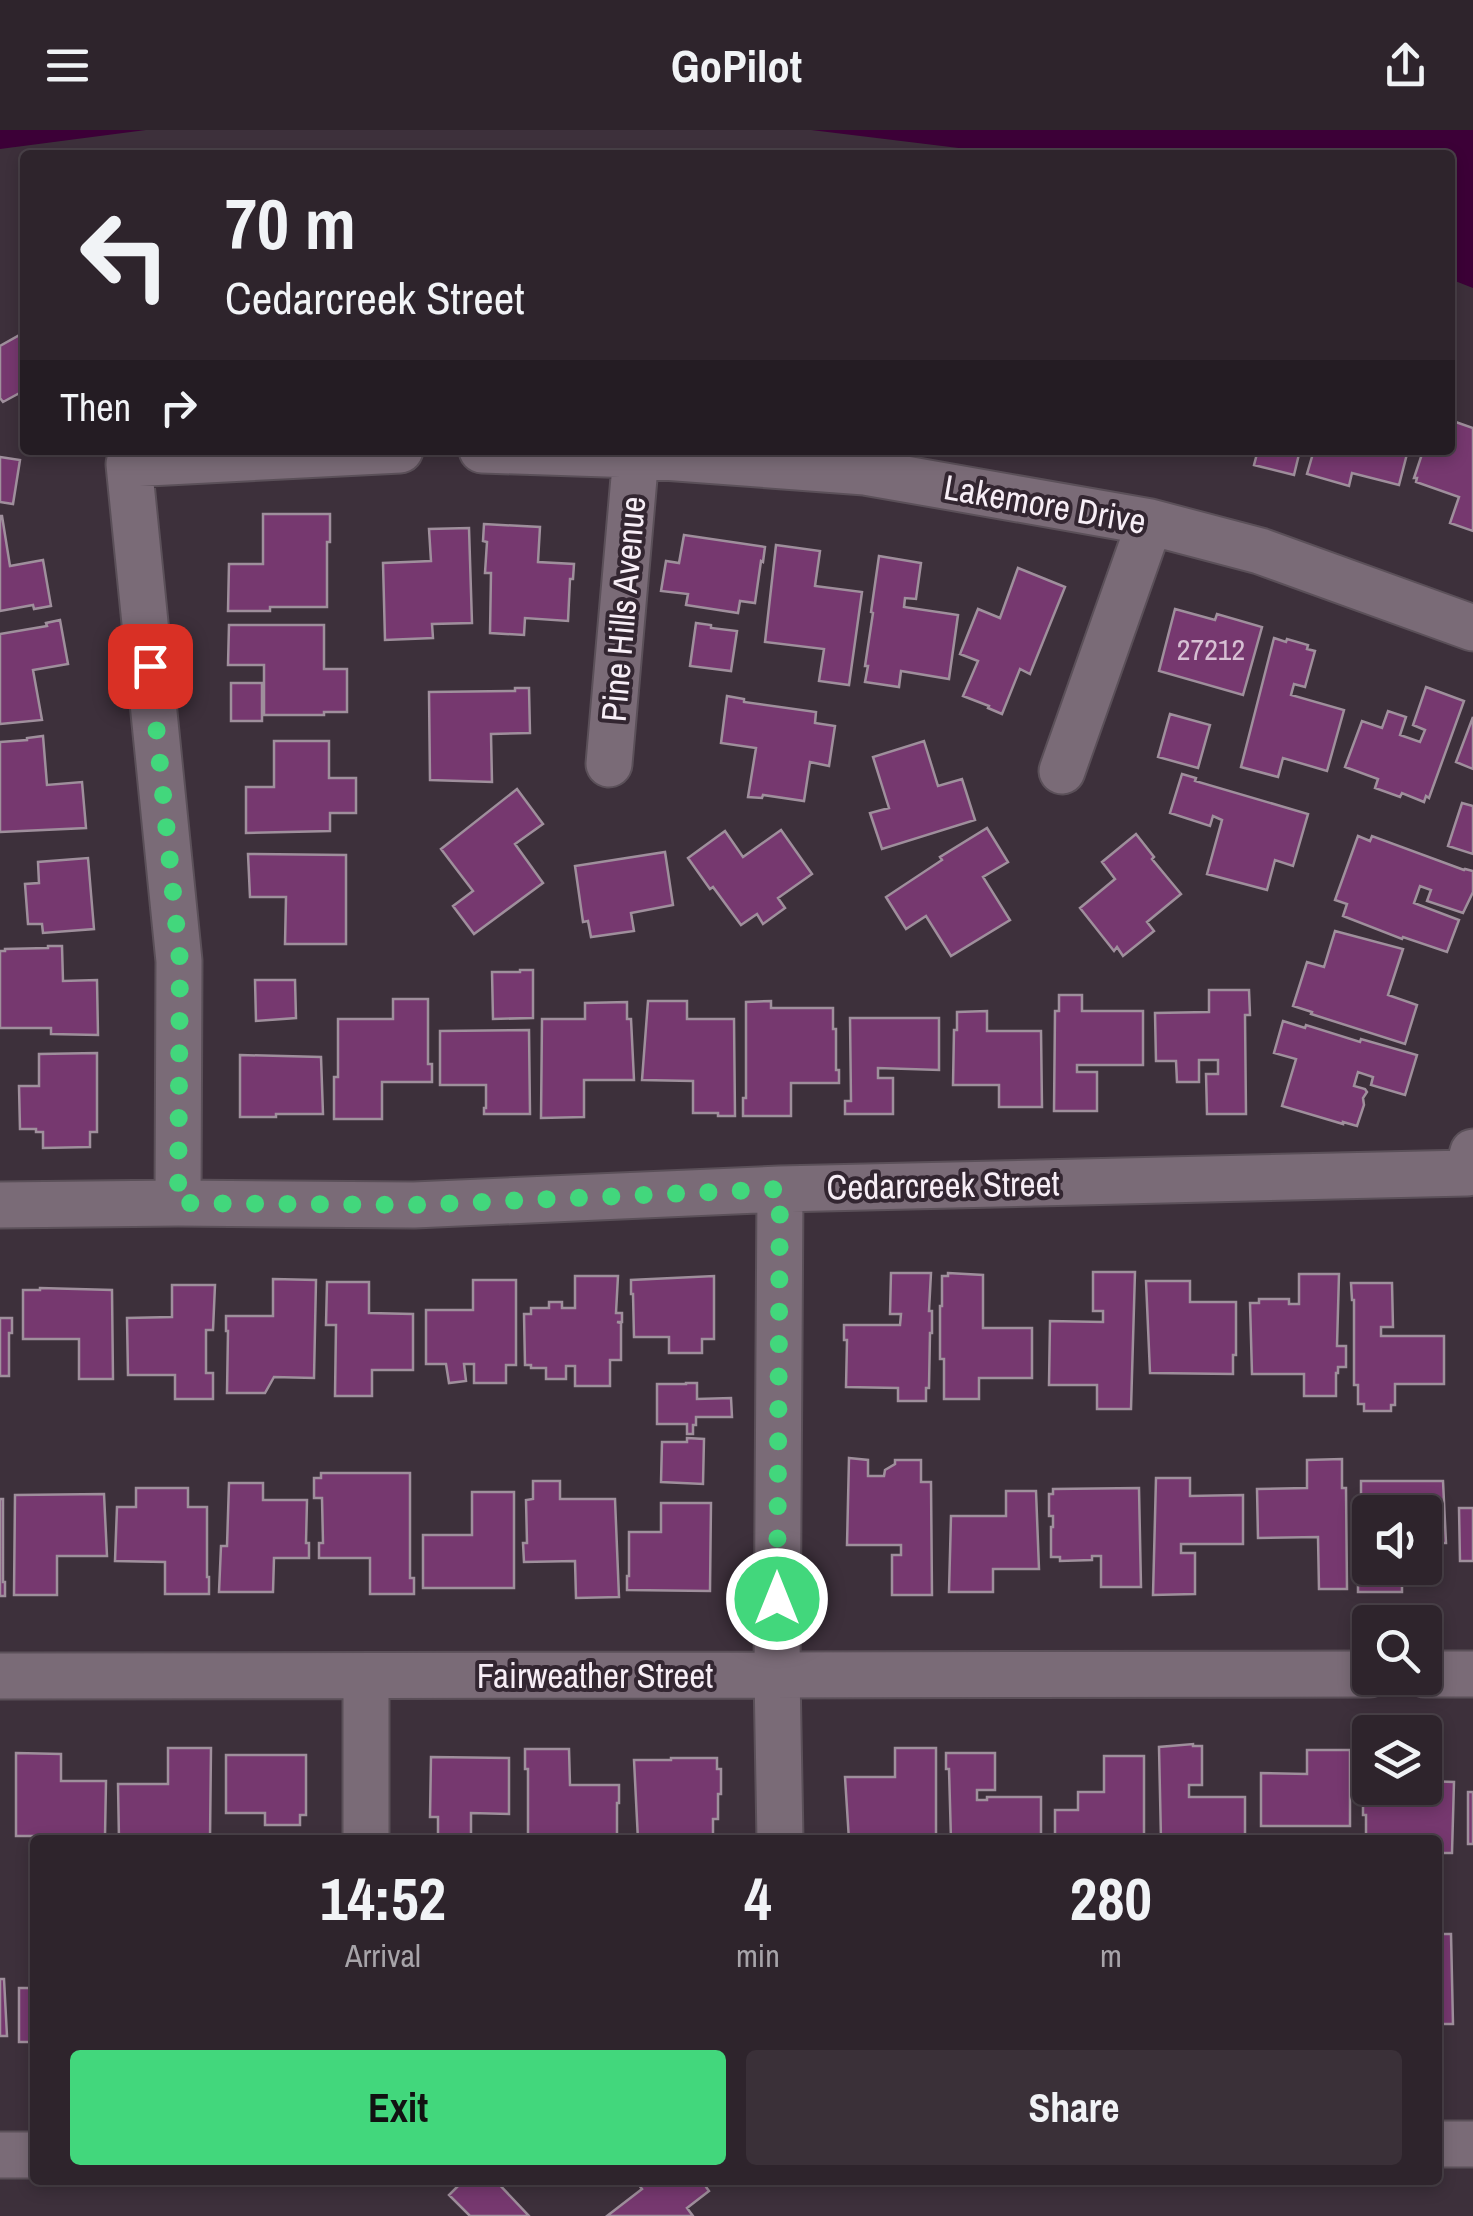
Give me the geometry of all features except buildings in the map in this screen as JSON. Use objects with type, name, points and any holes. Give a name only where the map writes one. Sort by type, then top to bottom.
[{"type":"street","points":[[178,1203],[180,961],[129,464],[303,455]]},
{"type":"street","name":"Lakemore Drive","points":[[636,455],[865,472],[1150,522],[1260,551],[1473,628]]},
{"type":"street","name":"Pine Hills Avenue","points":[[609,764],[636,455]]},
{"type":"street","points":[[1062,770],[1150,522]]},
{"type":"street","name":"Cedarcreek Street","points":[[0,1205],[414,1205],[1470,1163]]},
{"type":"street","points":[[780,1189],[780,1835]]},
{"type":"street","name":"Fairweather Street","points":[[0,1676],[1352,1674]]},
{"type":"street","points":[[1442,1674],[1473,1674]]},
{"type":"street","points":[[366,1676],[366,1835]]},
{"type":"street","points":[[1442,2144],[1473,2144]]},
{"type":"street","points":[[0,2155],[30,2155]]},
{"type":"shaded area","points":[[0,130],[146,130],[0,149]]},
{"type":"shaded area","points":[[811,130],[1473,130],[1473,288],[1455,281],[1455,150],[975,150]]},
{"type":"route","points":[[150,666],[180,961],[178,1203],[414,1205],[780,1189],[777,1599]]}]
